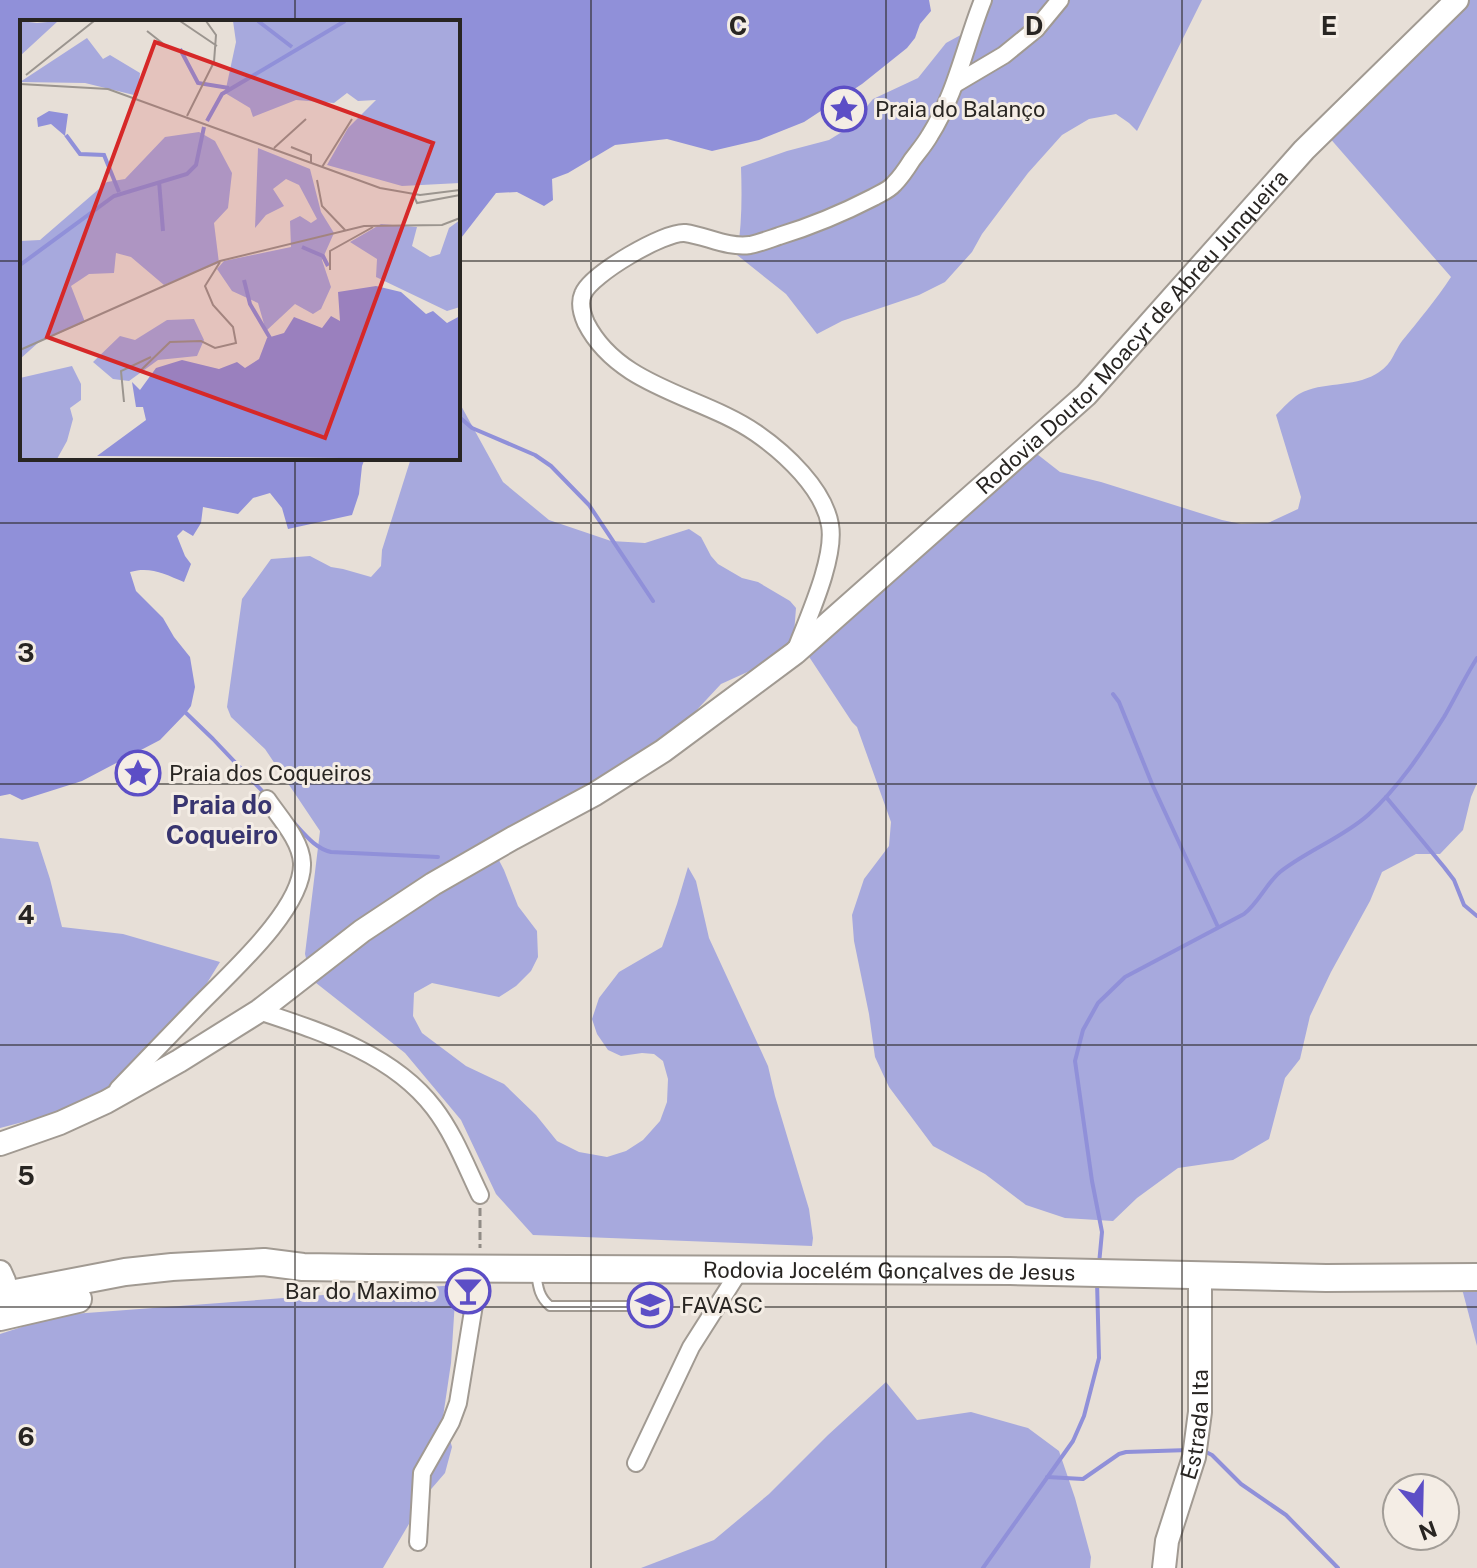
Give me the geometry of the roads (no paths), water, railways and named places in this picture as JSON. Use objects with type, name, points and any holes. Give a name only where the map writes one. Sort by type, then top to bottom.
[{"type":"main road","name":"Rodovia Jocelém Gonçalves de Jesus","points":[[1,1297],[125,1272],[264,1262],[303,1267],[1477,1277]]},
{"type":"street","points":[[795,653],[830,553],[831,527],[826,508],[812,486],[786,457],[755,432],[644,379],[622,365],[590,331],[583,317],[583,294],[603,271],[673,234],[687,233],[733,245],[751,245],[806,228],[849,210],[893,186],[931,135],[955,84],[983,0]]},
{"type":"street","points":[[955,84],[1004,55],[1036,29],[1060,0]]},
{"type":"street","name":"Rodovia Doutor Moacyr de Abreu Junqueira","points":[[0,1144],[60,1123],[106,1102],[179,1061],[259,1011],[362,931],[446,876],[607,787],[663,751],[795,653],[1086,395],[1304,150],[1457,0]]},
{"type":"street","points":[[106,1102],[264,938],[289,903],[299,884],[302,865],[300,852],[267,799]]},
{"type":"street","points":[[259,1011],[333,1037],[388,1066],[413,1085],[435,1109],[451,1135],[480,1195]]},
{"type":"street","points":[[418,1542],[422,1473],[451,1422],[458,1403],[480,1268]]},
{"type":"street","points":[[636,1463],[691,1347],[740,1270]]},
{"type":"street","name":"Estrada Ita","points":[[1164,1568],[1167,1541],[1194,1457],[1200,1412],[1200,1275]]},
{"type":"lane","points":[[536,1268],[538,1290],[550,1306],[659,1306]]},
{"type":"waterway","points":[[460,418],[472,428],[535,455],[551,466],[589,505],[653,601]]},
{"type":"waterway","points":[[1099,1264],[1102,1232],[1075,1061],[1083,1030],[1098,1003],[1125,977],[1244,914],[1280,872],[1368,815],[1390,793],[1418,756],[1477,658]]},
{"type":"waterway","points":[[1113,694],[1218,927]]},
{"type":"waterway","points":[[186,713],[266,795]]},
{"type":"waterway","points":[[1386,797],[1454,880],[1464,905],[1477,916]]},
{"type":"waterway","points":[[292,821],[314,844],[331,852],[438,857]]},
{"type":"waterway","points":[[983,1568],[1073,1441],[1084,1416],[1099,1358],[1097,1281]]},
{"type":"waterway","points":[[1047,1477],[1083,1479],[1126,1452],[1189,1450]]},
{"type":"waterway","points":[[1202,1450],[1212,1455],[1241,1484],[1286,1515],[1338,1568]]},
{"type":"place","name":"Praia do Balanço","points":[[844,109]]},
{"type":"place","name":"Praia dos Coqueiros","points":[[138,773]]},
{"type":"place","name":"Bar do Maximo","points":[[468,1291]]},
{"type":"place","name":"FAVASC","points":[[650,1305]]},
{"type":"district","name":"Praia do Coqueiro","points":[[222,819]]}]
